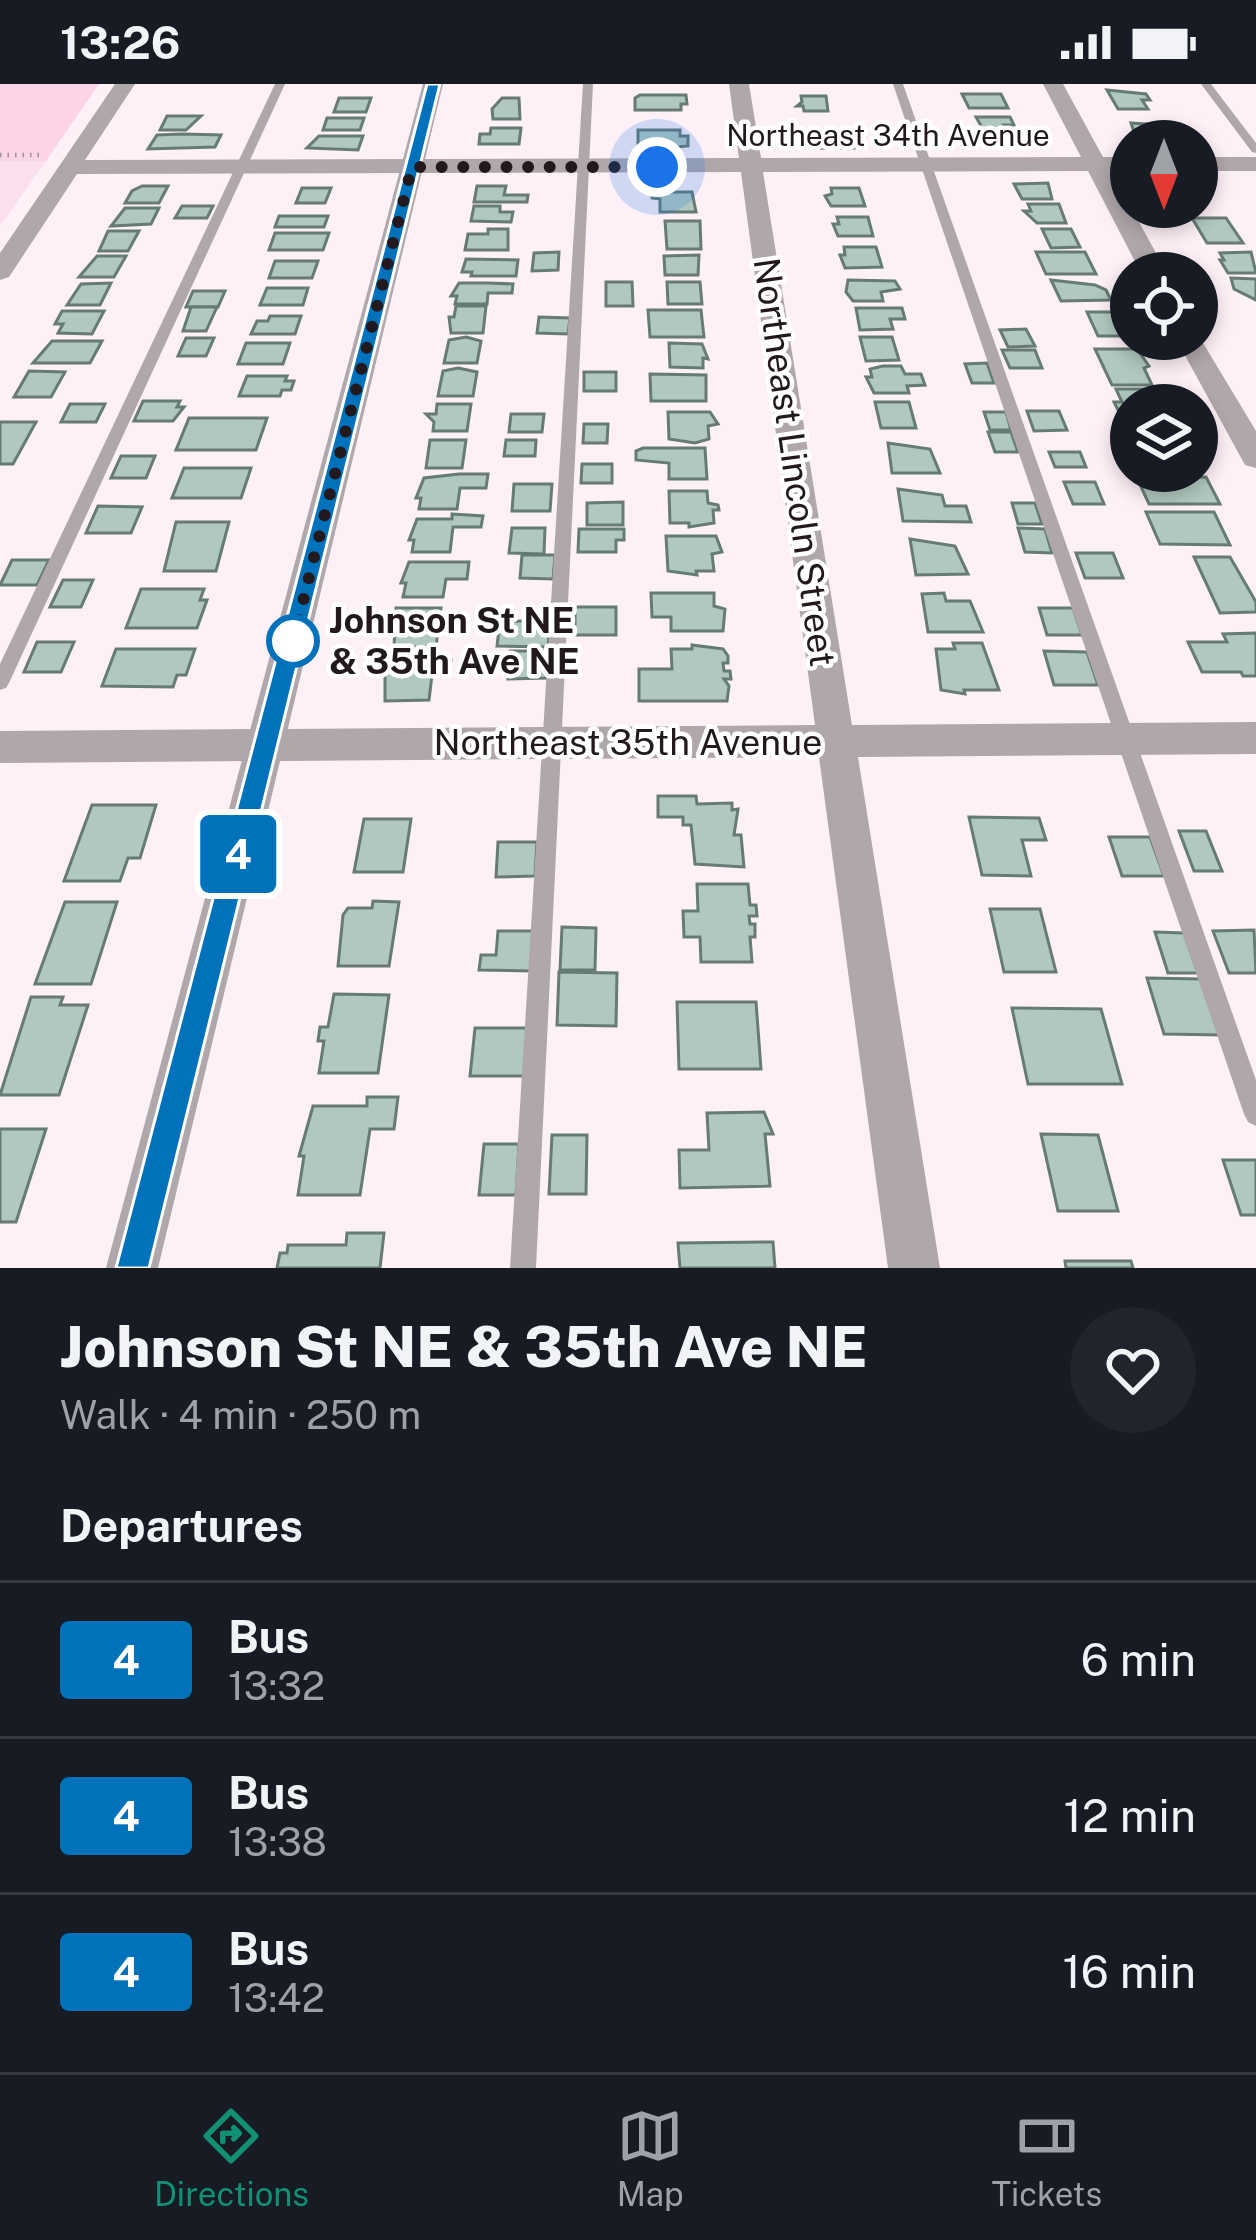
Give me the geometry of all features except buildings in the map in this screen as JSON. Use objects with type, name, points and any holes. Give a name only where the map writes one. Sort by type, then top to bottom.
[{"type":"street","points":[[0,272],[62,161],[125,84]]},
{"type":"street","points":[[133,1268],[434,84]]},
{"type":"street","name":"Northeast Lincoln Street","points":[[740,84],[914,1268]]},
{"type":"street","points":[[1053,84],[1143,252]]},
{"type":"street","name":"Northeast 34th Avenue","points":[[62,161],[242,168],[1110,165]]},
{"type":"street","points":[[1218,164],[1256,164]]},
{"type":"street","points":[[1202,360],[1256,458]]},
{"type":"street","name":"Northeast 35th Avenue","points":[[0,747],[1256,739]]},
{"type":"lane","points":[[0,682],[280,84]]},
{"type":"lane","points":[[523,1268],[588,84]]},
{"type":"lane","points":[[898,84],[1256,1114]]},
{"type":"lane","points":[[1206,84],[1256,150]]},
{"type":"path","points":[[0,155],[62,161]]},
{"type":"shaded area","points":[[0,84],[99,84],[46,161],[0,161]]},
{"type":"shaded area","points":[[0,161],[46,161],[0,226]]},
{"type":"bus line","name":"4","points":[[133,1268],[433,84]]},
{"type":"place","name":"Johnson St NE & 35th Ave NE","points":[[293,641]]},
{"type":"route","points":[[293,641],[412,167],[657,167]]}]
